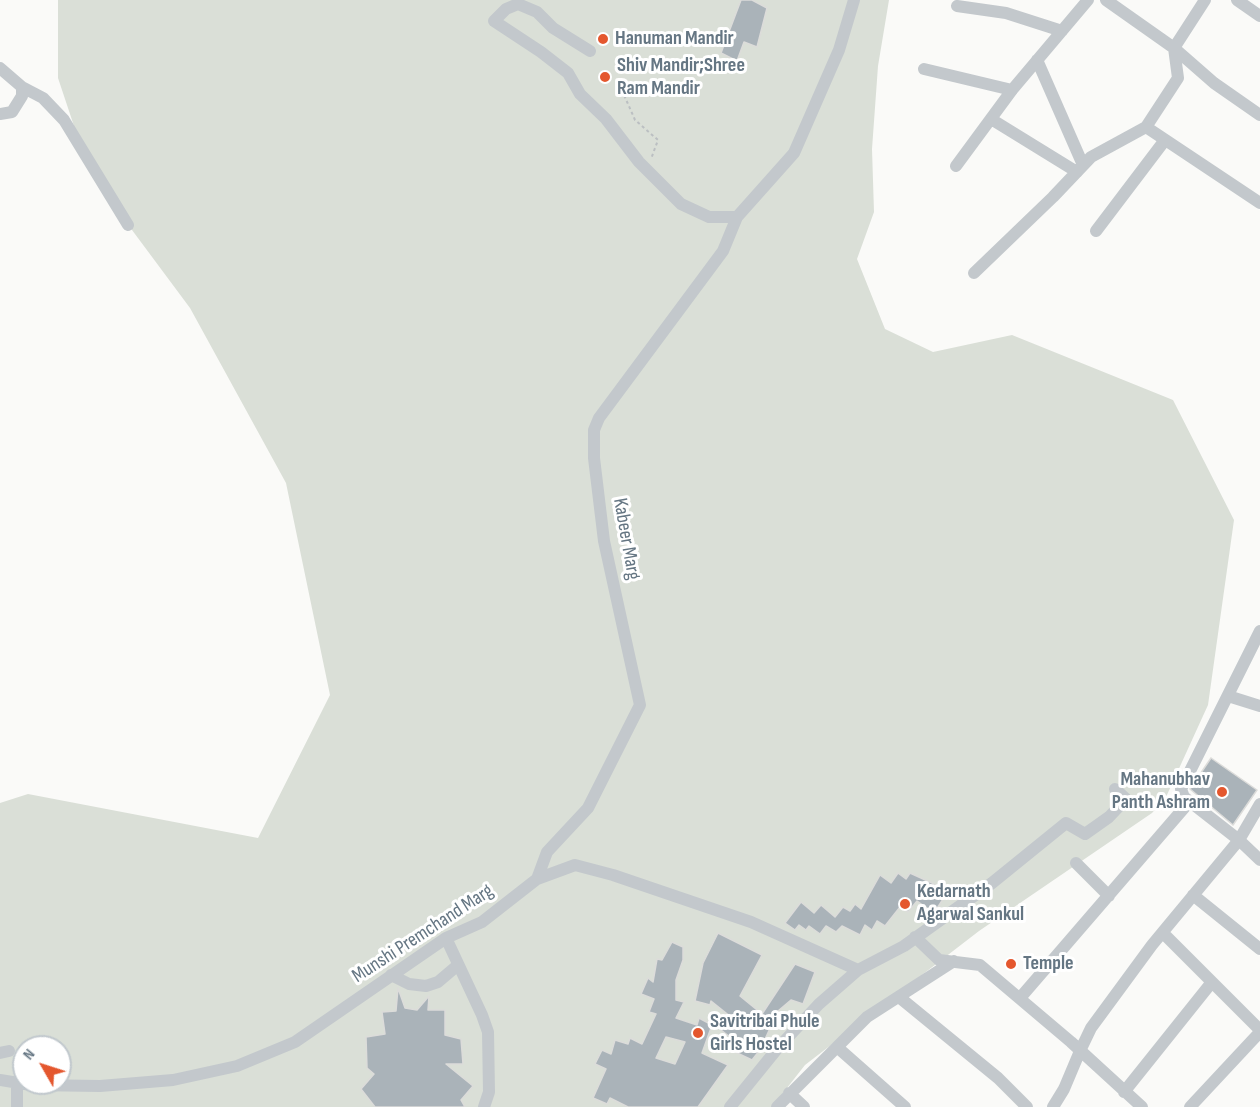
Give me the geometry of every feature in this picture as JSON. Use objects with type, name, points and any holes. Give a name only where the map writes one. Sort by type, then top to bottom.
[{"type":"street","name":"Kabeer Marg","points":[[537,879],[547,852],[588,808],[640,705],[604,541],[594,458],[594,430],[604,411],[723,251],[737,217],[794,153],[838,50],[854,0]]},
{"type":"street","points":[[956,166],[1012,90],[1088,0]]},
{"type":"street","points":[[1106,0],[1174,48],[1214,83],[1260,115]]},
{"type":"street","points":[[974,273],[1091,157],[1146,128],[1178,78],[1174,48],[1205,0]]},
{"type":"street","points":[[1237,0],[1260,16]]},
{"type":"street","points":[[590,51],[553,28],[537,12],[518,4],[506,9],[494,21],[568,73],[580,94],[606,119],[646,170],[681,204],[709,217],[737,217]]},
{"type":"street","points":[[957,6],[1006,13],[1062,31]]},
{"type":"street","points":[[1036,60],[1080,168]]},
{"type":"street","points":[[0,68],[22,87],[43,98],[64,120],[128,225]]},
{"type":"street","points":[[924,69],[1012,90]]},
{"type":"street","points":[[0,114],[12,112],[22,96],[22,87]]},
{"type":"street","points":[[991,119],[1080,168]]},
{"type":"street","points":[[1146,128],[1260,203]]},
{"type":"street","points":[[1096,231],[1165,140]]},
{"type":"street","points":[[1260,630],[1181,789],[1184,797],[1239,840],[1260,860]]},
{"type":"street","points":[[1228,696],[1260,706]]},
{"type":"street","points":[[730,1107],[777,1049],[819,1004],[858,970],[915,937],[992,883],[1066,823],[1085,834],[1109,817],[1126,799],[1115,789]]},
{"type":"street","points":[[1020,998],[1190,801]]},
{"type":"street","points":[[1053,1107],[1064,1089],[1091,1028],[1152,945],[1239,840],[1260,804]]},
{"type":"street","points":[[1077,863],[1109,896]]},
{"type":"street","name":"Munshi Premchand Marg","points":[[72,1085],[100,1086],[174,1080],[237,1066],[295,1042],[446,938],[482,922],[537,879],[575,865],[613,875],[751,922],[858,970]]},
{"type":"street","points":[[1193,895],[1260,949]]},
{"type":"street","points":[[1163,933],[1260,1031],[1190,1107]]},
{"type":"street","points":[[915,937],[939,960],[980,965],[1080,1050],[1142,1107]]},
{"type":"street","points":[[446,938],[488,1032],[489,1092],[483,1107]]},
{"type":"street","points":[[777,1107],[867,1017],[954,961]]},
{"type":"street","points":[[392,975],[409,984],[426,986],[438,982],[458,965]]},
{"type":"street","points":[[1124,1092],[1212,982]]},
{"type":"street","points":[[899,997],[998,1078],[1028,1107]]},
{"type":"street","points":[[837,1047],[905,1107]]},
{"type":"street","points":[[789,1093],[804,1107]]},
{"type":"path","points":[[617,79],[635,120],[658,141],[646,170]]},
{"type":"shaded area","points":[[58,0],[889,0],[878,66],[872,149],[874,212],[857,259],[885,329],[933,352],[1012,335],[1173,400],[1234,520],[1208,705],[1166,797],[1152,813],[979,931],[805,1065],[772,1107],[0,1107],[0,803],[28,794],[258,838],[330,695],[286,483],[190,308],[132,230],[84,156],[58,78]]},
{"type":"building","points":[[741,0],[752,0],[767,8],[757,47],[744,42],[737,61],[721,53]]},
{"type":"building","name":"Mahanubhav Panth Ashram","points":[[1211,758],[1257,790],[1233,825],[1190,789]]},
{"type":"building","name":"Kedarnath Agarwal Sankul","points":[[898,873],[906,879],[910,873],[947,893],[934,913],[917,901],[908,912],[900,907],[885,926],[877,921],[872,930],[865,925],[860,935],[842,926],[836,932],[826,926],[820,934],[809,926],[806,930],[799,925],[795,930],[785,923],[801,902],[814,913],[821,905],[835,917],[843,907],[850,911],[855,904],[861,909],[880,875],[891,883]]},
{"type":"building","points":[[718,933],[762,955],[740,996],[762,1014],[795,964],[815,972],[803,1004],[791,1000],[778,1011],[760,1050],[752,1060],[735,1052],[739,1044],[721,1030],[731,1017],[711,1001],[710,1005],[695,1001],[703,963]]},
{"type":"building","points":[[672,942],[683,947],[683,960],[676,980],[676,1000],[684,1002],[676,1018],[697,1025],[699,1018],[712,1025],[702,1053],[728,1065],[698,1107],[628,1107],[610,1098],[607,1104],[593,1098],[606,1069],[595,1064],[602,1050],[611,1054],[615,1040],[628,1044],[630,1038],[642,1044],[656,1014],[649,1012],[654,999],[641,994],[648,978],[653,982],[657,959],[662,960]],"holes":[[[666,1037],[685,1042],[675,1064],[656,1058]]]},
{"type":"building","points":[[398,988],[405,1008],[417,1010],[429,996],[428,1010],[445,1010],[445,1035],[461,1039],[463,1064],[446,1064],[473,1086],[461,1100],[465,1107],[375,1107],[361,1089],[374,1074],[367,1068],[366,1037],[385,1034],[382,1012],[396,1011]]},
{"type":"place","name":"Hanuman Mandir","points":[[603,39]]},
{"type":"place","name":"Shiv Mandir;Shree Ram Mandir","points":[[605,77]]},
{"type":"place","name":"Mahanubhav Panth Ashram","points":[[1222,792]]},
{"type":"place","name":"Kedarnath Agarwal Sankul","points":[[905,904]]},
{"type":"place","name":"Temple","points":[[1011,964]]},
{"type":"place","name":"Savitribai Phule Girls Hostel","points":[[698,1033]]}]
